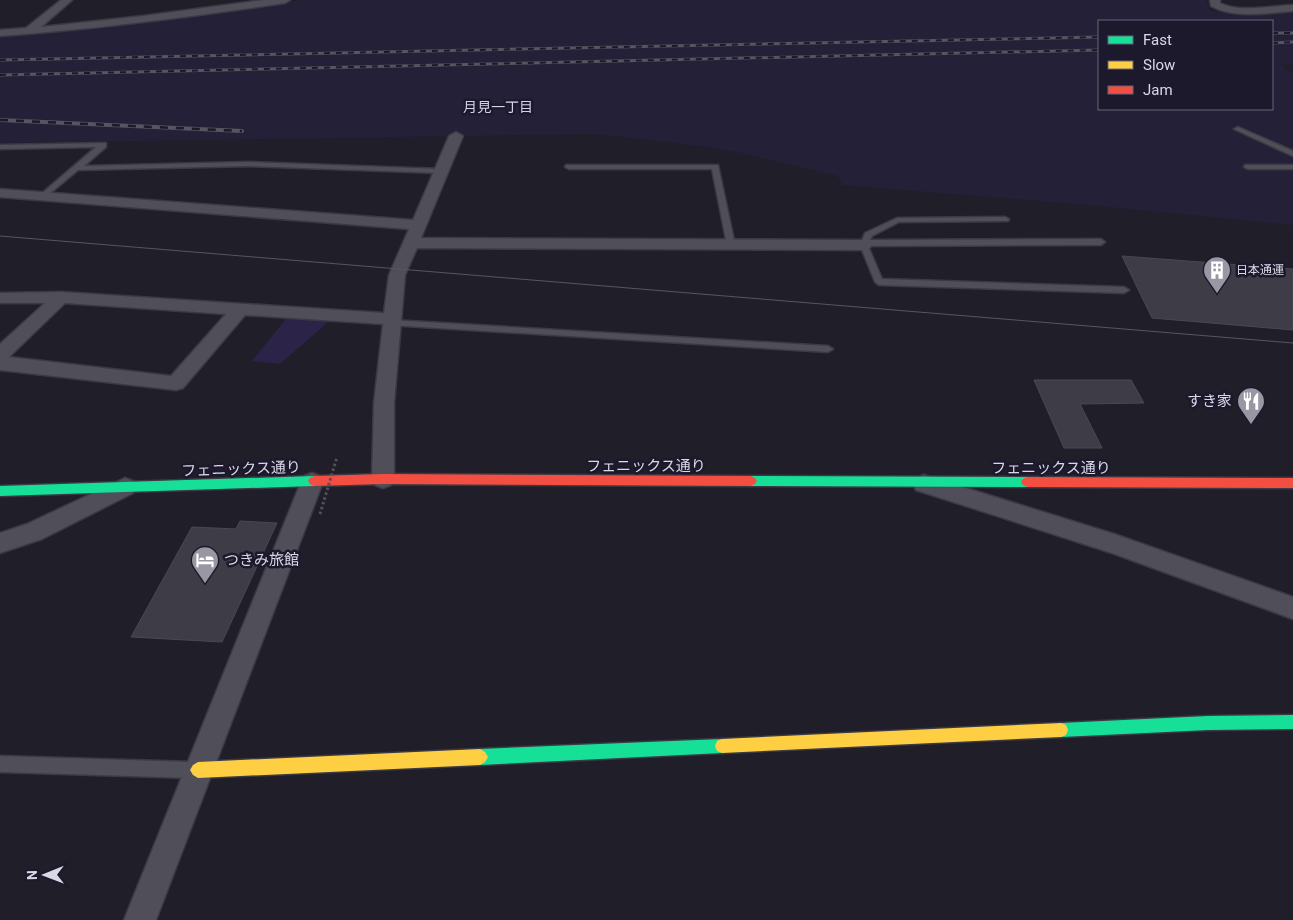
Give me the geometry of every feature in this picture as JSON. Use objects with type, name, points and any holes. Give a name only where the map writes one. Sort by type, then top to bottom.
[{"type":"main road","name":"フェニックス通り","points":[[0,491],[383,480],[1293,483]]},
{"type":"main road","points":[[198,770],[1208,723],[1293,722]]},
{"type":"street","points":[[28,32],[67,0]]},
{"type":"street","points":[[183,14],[197,0]]},
{"type":"street","points":[[0,33],[28,32],[183,14],[283,0]]},
{"type":"street","points":[[1215,0],[1215,4],[1220,8],[1293,8]]},
{"type":"street","points":[[383,480],[384,403],[397,275],[456,136]]},
{"type":"street","points":[[0,193],[419,225]]},
{"type":"street","points":[[411,243],[864,244]]},
{"type":"street","points":[[0,298],[61,297],[392,321]]},
{"type":"street","points":[[0,355],[61,297]]},
{"type":"street","points":[[0,363],[176,383],[240,309]]},
{"type":"street","points":[[140,920],[312,482]]},
{"type":"street","points":[[919,482],[1114,544],[1293,608]]},
{"type":"street","points":[[0,543],[34,532],[125,487]]},
{"type":"lane","points":[[1238,129],[1293,154]]},
{"type":"lane","points":[[0,147],[103,145],[43,197]]},
{"type":"lane","points":[[76,168],[248,164],[441,171]]},
{"type":"lane","points":[[570,167],[715,167],[731,245]]},
{"type":"lane","points":[[1248,167],[1293,167]]},
{"type":"lane","points":[[1005,219],[897,220],[868,235],[864,244],[879,282],[1124,290]]},
{"type":"lane","points":[[864,244],[1101,242]]},
{"type":"lane","points":[[392,321],[828,349]]},
{"type":"lane","points":[[0,764],[198,770]]},
{"type":"path","points":[[320,514],[337,456]]},
{"type":"shaded area","points":[[301,0],[1206,0],[1211,11],[1293,11],[1293,64],[1281,65],[1293,74],[1293,225],[1089,205],[842,185],[838,176],[741,153],[701,146],[596,134],[0,143],[0,35],[148,22]]},
{"type":"shaded area","points":[[289,315],[333,318],[280,364],[252,361]]},
{"type":"building","name":"日本通運","points":[[1122,256],[1293,269],[1293,330],[1152,318]]},
{"type":"building","points":[[1034,380],[1131,380],[1144,403],[1080,404],[1102,448],[1064,448]]},
{"type":"building","points":[[240,521],[277,523],[222,642],[131,637],[192,527],[236,529]]},
{"type":"tram line","points":[[0,236],[1293,343]]},
{"type":"railway","points":[[1273,33],[1293,33]]},
{"type":"railway","points":[[0,60],[1098,37]]},
{"type":"railway","points":[[1273,43],[1293,42]]},
{"type":"railway","points":[[0,75],[1098,50]]},
{"type":"railway","points":[[0,120],[242,131]]},
{"type":"traffic: fast","points":[[0,491],[314,481]]},
{"type":"traffic: fast","points":[[751,481],[1027,482]]},
{"type":"traffic: fast","points":[[1061,730],[1208,723],[1293,722]]},
{"type":"traffic: fast","points":[[480,757],[722,746]]},
{"type":"traffic: slow","points":[[722,746],[1061,730]]},
{"type":"traffic: slow","points":[[198,770],[480,757]]},
{"type":"traffic: jam","points":[[314,481],[383,479],[751,481]]},
{"type":"traffic: jam","points":[[1027,482],[1293,483]]},
{"type":"place","name":"日本通運","points":[[1217,294]]},
{"type":"place","name":"すき家","points":[[1251,425]]},
{"type":"place","name":"つきみ旅館","points":[[205,584]]},
{"type":"district","name":"月見一丁目","points":[[498,107]]}]
